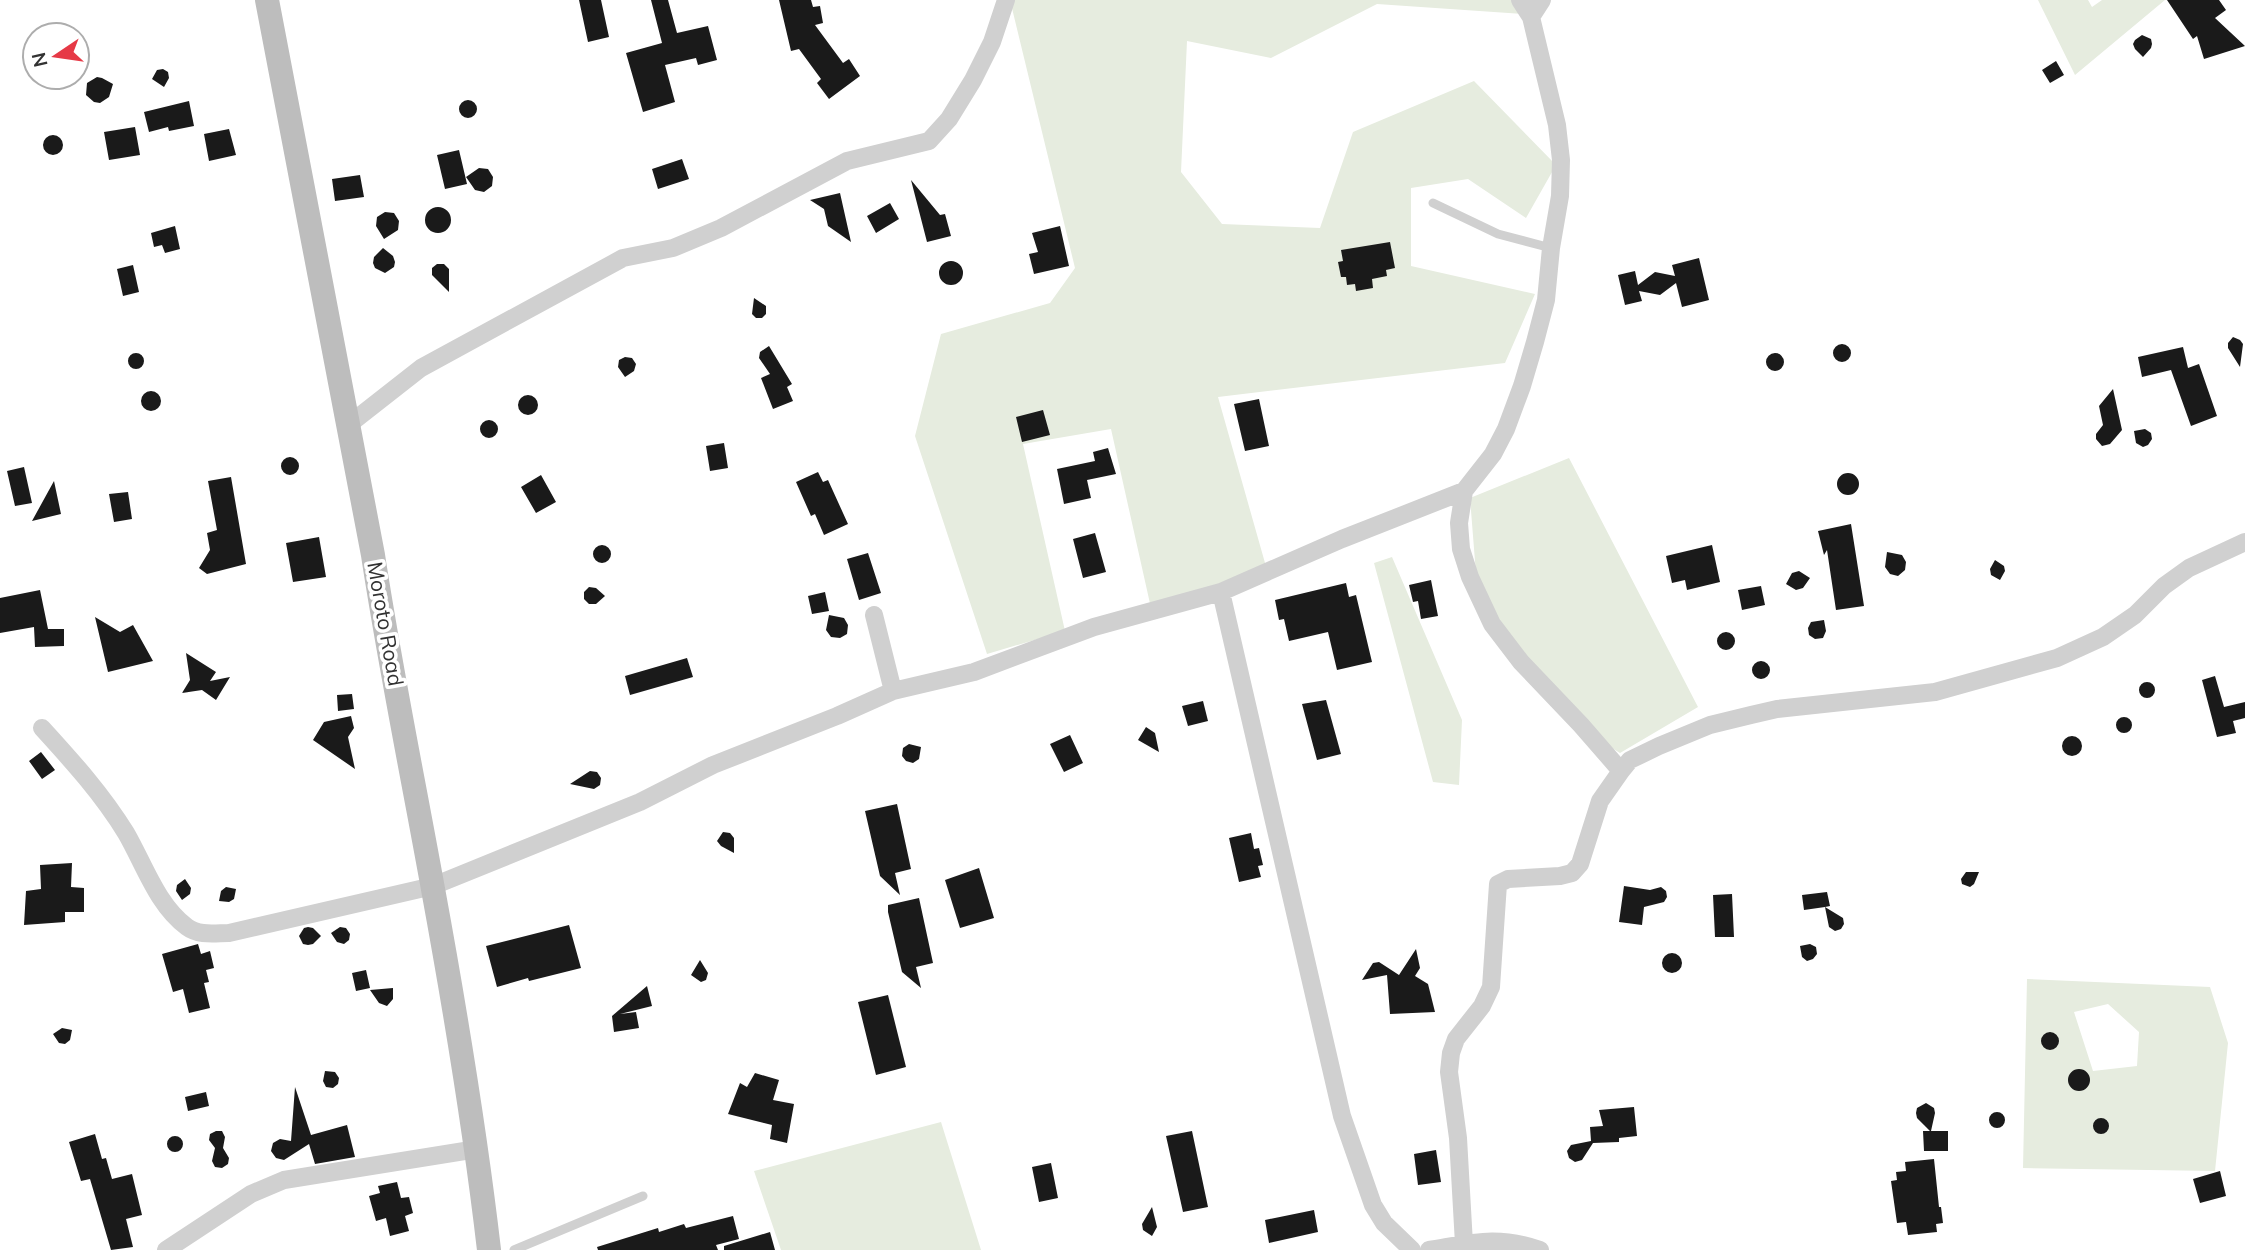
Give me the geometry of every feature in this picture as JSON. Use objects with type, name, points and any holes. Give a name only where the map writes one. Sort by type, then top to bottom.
[{"type":"main road","name":"Moroto Road","points":[[267,0],[433,886],[477,1149],[489,1250]]},
{"type":"street","points":[[347,426],[421,368],[623,258],[673,248],[764,206],[847,161],[929,141],[949,119],[973,80],[992,42],[1006,0]]},
{"type":"street","points":[[1520,0],[1531,17],[1557,125],[1561,160],[1560,196],[1546,300],[1522,386],[1506,429],[1493,454],[1464,491],[1459,523],[1461,548],[1470,577],[1492,624],[1521,662],[1581,724],[1621,771]]},
{"type":"street","points":[[1531,17],[1542,0]]},
{"type":"street","points":[[42,729],[86,777],[126,835],[154,886],[177,919],[190,929],[202,933],[229,933],[433,886],[640,802],[713,765],[892,691],[974,672],[1094,628],[1221,592],[1342,539],[1464,491]]},
{"type":"street","points":[[1464,1244],[1458,1138],[1449,1072],[1456,1039],[1482,1006],[1490,987],[1494,964],[1498,884],[1508,879],[1572,873],[1580,864],[1600,801],[1630,760],[1710,725],[1751,715],[1777,709],[1935,692],[2057,658],[2103,637],[2135,615],[2164,586],[2189,568],[2245,542]]},
{"type":"street","points":[[1221,592],[1342,1116],[1373,1205],[1384,1223],[1412,1250]]},
{"type":"street","points":[[874,615],[892,691]]},
{"type":"street","points":[[166,1250],[251,1194],[284,1180],[477,1149]]},
{"type":"street","points":[[1429,1250],[1497,1240],[1521,1243],[1540,1250]]},
{"type":"lane","points":[[1433,203],[1498,234],[1551,248]]},
{"type":"lane","points":[[514,1250],[643,1196]]},
{"type":"shaded area","points":[[1010,0],[1535,0],[1523,14],[1377,4],[1271,58],[1187,41],[1181,172],[1222,224],[1320,228],[1353,132],[1474,81],[1556,165],[1526,218],[1468,179],[1411,188],[1411,266],[1535,294],[1505,363],[1218,397],[1267,570],[1151,608],[1111,429],[1023,444],[1065,631],[987,654],[915,436],[941,334],[1050,303],[1075,268]]},
{"type":"shaded area","points":[[2038,0],[2088,0],[2092,7],[2102,0],[2165,0],[2075,75]]},
{"type":"shaded area","points":[[1569,458],[1698,707],[1620,753],[1562,717],[1478,599],[1470,498]]},
{"type":"shaded area","points":[[1392,557],[1462,720],[1459,785],[1433,782],[1374,563]]},
{"type":"shaded area","points":[[2027,979],[2210,987],[2228,1043],[2215,1171],[2023,1168]],"holes":[[[2108,1004],[2139,1032],[2137,1066],[2093,1071],[2074,1012]]]},
{"type":"shaded area","points":[[941,1122],[981,1250],[781,1250],[754,1171]]},
{"type":"building","points":[[579,0],[601,0],[609,37],[588,42]]},
{"type":"building","points":[[651,0],[668,0],[677,33],[708,26],[717,60],[698,65],[696,58],[665,65],[675,102],[643,112],[626,53],[662,43]]},
{"type":"building","points":[[779,0],[811,0],[813,7],[820,6],[823,23],[815,25],[843,63],[849,59],[860,76],[829,99],[817,83],[821,79],[799,49],[791,51]]},
{"type":"building","points":[[2167,0],[2219,0],[2226,10],[2215,18],[2245,46],[2204,59],[2197,36],[2193,39]]},
{"type":"building","points":[[2142,35],[2151,39],[2152,44],[2143,57],[2133,44]]},
{"type":"building","points":[[2056,61],[2064,75],[2050,83],[2042,70]]},
{"type":"building","points":[[157,70],[168,72],[169,78],[164,87],[152,79]]},
{"type":"building","points":[[97,77],[113,84],[109,97],[100,103],[94,102],[86,95],[86,91],[91,91],[91,81]]},
{"type":"building","points":[[468,100],[474,103],[477,109],[474,115],[468,118],[462,115],[459,109],[462,103]]},
{"type":"building","points":[[189,101],[194,126],[169,131],[168,127],[149,132],[144,112]]},
{"type":"building","points":[[135,127],[140,155],[109,160],[104,132]]},
{"type":"building","points":[[229,129],[236,155],[209,161],[204,134]]},
{"type":"building","points":[[49,135],[57,135],[63,145],[57,155],[49,155],[43,149],[43,141]]},
{"type":"building","points":[[459,150],[467,184],[445,189],[437,155]]},
{"type":"building","points":[[682,159],[689,179],[658,189],[652,169]]},
{"type":"building","points":[[479,168],[488,169],[493,177],[492,186],[484,192],[475,190],[466,177]]},
{"type":"building","points":[[360,175],[364,197],[335,201],[332,179]]},
{"type":"building","points":[[911,180],[940,215],[945,214],[951,236],[927,242]]},
{"type":"building","points":[[840,193],[851,242],[828,226],[824,209],[810,200]]},
{"type":"building","points":[[890,203],[899,219],[876,233],[867,216]]},
{"type":"building","points":[[438,207],[447,211],[451,220],[447,229],[438,233],[429,229],[425,220],[429,211]]},
{"type":"building","points":[[385,212],[394,213],[399,221],[398,230],[384,239],[376,226],[377,217]]},
{"type":"building","points":[[175,226],[180,249],[165,253],[162,245],[154,247],[151,233]]},
{"type":"building","points":[[1060,226],[1069,266],[1034,274],[1029,254],[1038,252],[1032,233]]},
{"type":"building","points":[[1390,242],[1395,268],[1386,270],[1387,276],[1372,279],[1373,288],[1356,291],[1355,284],[1347,285],[1346,277],[1341,277],[1338,262],[1343,261],[1341,250]]},
{"type":"building","points":[[383,248],[393,256],[395,262],[394,267],[385,273],[375,268],[373,263],[374,257]]},
{"type":"building","points":[[1699,258],[1709,300],[1682,307],[1676,283],[1660,295],[1639,291],[1642,301],[1625,305],[1618,275],[1635,271],[1638,285],[1655,272],[1675,276],[1672,265]]},
{"type":"building","points":[[951,261],[959,265],[963,273],[959,281],[951,285],[943,281],[939,273],[943,265]]},
{"type":"building","points":[[437,264],[444,264],[449,269],[449,292],[432,275],[432,268]]},
{"type":"building","points":[[133,265],[139,292],[123,296],[117,269]]},
{"type":"building","points":[[754,298],[766,306],[766,314],[762,318],[756,318],[752,314]]},
{"type":"building","points":[[2233,337],[2243,344],[2240,367],[2228,348]]},
{"type":"building","points":[[1838,344],[1846,344],[1851,353],[1849,360],[1838,362],[1833,357],[1833,349]]},
{"type":"building","points":[[769,346],[792,384],[787,387],[793,401],[773,409],[761,378],[770,374],[759,358],[760,352]]},
{"type":"building","points":[[2183,347],[2188,368],[2199,364],[2217,416],[2191,426],[2171,370],[2142,377],[2138,357]]},
{"type":"building","points":[[133,353],[139,353],[144,361],[142,367],[133,369],[128,364],[128,358]]},
{"type":"building","points":[[1775,353],[1781,356],[1784,362],[1781,368],[1775,371],[1769,368],[1766,362],[1769,356]]},
{"type":"building","points":[[632,358],[636,364],[634,371],[625,377],[618,367],[619,360]]},
{"type":"building","points":[[2113,389],[2122,430],[2110,444],[2102,446],[2096,439],[2096,434],[2103,425],[2099,406]]},
{"type":"building","points":[[151,391],[158,394],[161,401],[158,408],[151,411],[144,408],[141,401],[144,394]]},
{"type":"building","points":[[528,395],[535,398],[538,405],[535,412],[528,415],[521,412],[518,405],[521,398]]},
{"type":"building","points":[[1259,399],[1269,446],[1245,451],[1234,404]]},
{"type":"building","points":[[1043,410],[1050,435],[1022,442],[1016,417]]},
{"type":"building","points":[[489,420],[495,423],[498,429],[495,435],[489,438],[483,435],[480,429],[483,423]]},
{"type":"building","points":[[2145,429],[2151,433],[2152,439],[2143,447],[2136,443],[2134,431]]},
{"type":"building","points":[[724,443],[728,468],[710,471],[706,446]]},
{"type":"building","points":[[1108,448],[1116,474],[1087,480],[1091,498],[1064,504],[1057,469],[1095,461],[1093,452]]},
{"type":"building","points":[[290,457],[296,460],[299,466],[296,472],[290,475],[284,472],[281,466],[284,460]]},
{"type":"building","points":[[24,467],[32,503],[15,506],[7,471]]},
{"type":"building","points":[[818,472],[823,482],[828,480],[848,524],[824,535],[815,514],[811,516],[796,482]]},
{"type":"building","points":[[1848,473],[1856,476],[1859,484],[1856,492],[1848,495],[1840,492],[1837,484],[1840,476]]},
{"type":"building","points":[[541,475],[556,502],[536,513],[521,487]]},
{"type":"building","points":[[231,477],[246,564],[207,574],[199,568],[210,550],[207,533],[217,530],[208,481]]},
{"type":"building","points":[[54,481],[61,514],[32,521]]},
{"type":"building","points":[[128,492],[132,519],[114,522],[109,494]]},
{"type":"building","points":[[1851,524],[1864,606],[1836,610],[1827,550],[1824,555],[1818,531]]},
{"type":"building","points":[[1095,533],[1106,572],[1083,578],[1073,539]]},
{"type":"building","points":[[319,537],[326,577],[293,582],[286,543]]},
{"type":"building","points":[[602,545],[608,548],[611,554],[608,560],[602,563],[596,560],[593,554],[596,548]]},
{"type":"building","points":[[1712,545],[1720,582],[1687,590],[1685,580],[1672,583],[1666,556]]},
{"type":"building","points":[[1887,552],[1902,555],[1906,562],[1905,570],[1898,576],[1890,574],[1885,567]]},
{"type":"building","points":[[868,553],[881,593],[859,600],[847,559]]},
{"type":"building","points":[[1995,560],[2004,566],[2005,571],[2000,580],[1991,575],[1990,569]]},
{"type":"building","points":[[1799,571],[1810,578],[1803,588],[1796,590],[1786,584],[1792,573]]},
{"type":"building","points":[[1431,580],[1438,616],[1421,619],[1418,601],[1413,602],[1409,585]]},
{"type":"building","points":[[1346,583],[1349,597],[1356,595],[1372,662],[1337,670],[1328,632],[1289,641],[1284,619],[1279,620],[1275,600]]},
{"type":"building","points":[[1761,586],[1765,605],[1742,610],[1738,590]]},
{"type":"building","points":[[589,587],[596,588],[605,596],[596,604],[589,604],[584,599],[584,592]]},
{"type":"building","points":[[40,590],[48,629],[64,629],[64,646],[35,647],[34,627],[0,633],[0,598]]},
{"type":"building","points":[[825,592],[829,611],[812,614],[808,596]]},
{"type":"building","points":[[829,615],[844,618],[848,625],[847,634],[840,638],[831,637],[826,630]]},
{"type":"building","points":[[95,617],[120,632],[133,625],[153,661],[108,672]]},
{"type":"building","points":[[1824,620],[1826,631],[1823,638],[1815,639],[1809,635],[1811,622]]},
{"type":"building","points":[[1726,632],[1732,635],[1735,641],[1732,647],[1726,650],[1720,647],[1717,641],[1720,635]]},
{"type":"building","points":[[186,653],[216,672],[210,681],[230,677],[216,700],[202,690],[182,693],[190,680]]},
{"type":"building","points":[[687,658],[693,677],[630,695],[625,676]]},
{"type":"building","points":[[1761,661],[1767,664],[1770,670],[1767,676],[1761,679],[1755,676],[1752,670],[1755,664]]},
{"type":"building","points":[[2215,676],[2224,707],[2245,702],[2245,718],[2233,721],[2236,733],[2217,737],[2202,680]]},
{"type":"building","points":[[2144,682],[2150,682],[2155,690],[2153,696],[2144,698],[2139,693],[2139,687]]},
{"type":"building","points":[[352,694],[354,709],[338,711],[337,695]]},
{"type":"building","points":[[1326,700],[1341,754],[1317,760],[1302,704]]},
{"type":"building","points":[[1203,701],[1208,721],[1188,726],[1182,706]]},
{"type":"building","points":[[351,716],[354,728],[348,737],[355,769],[313,740],[324,722]]},
{"type":"building","points":[[2121,717],[2127,717],[2132,725],[2130,731],[2121,733],[2116,728],[2116,722]]},
{"type":"building","points":[[1146,727],[1155,733],[1159,752],[1138,740]]},
{"type":"building","points":[[1070,735],[1083,763],[1064,772],[1050,744]]},
{"type":"building","points":[[2072,736],[2079,739],[2082,746],[2079,753],[2072,756],[2065,753],[2062,746],[2065,739]]},
{"type":"building","points":[[909,744],[921,747],[919,759],[913,763],[902,756],[903,748]]},
{"type":"building","points":[[41,752],[55,770],[42,779],[29,761]]},
{"type":"building","points":[[590,771],[597,772],[601,778],[600,785],[594,789],[570,784]]},
{"type":"building","points":[[897,804],[911,869],[895,873],[900,895],[880,876],[865,811]]},
{"type":"building","points":[[723,832],[730,833],[734,838],[734,853],[717,841]]},
{"type":"building","points":[[1251,833],[1254,849],[1259,848],[1263,865],[1258,866],[1261,877],[1239,882],[1229,838]]},
{"type":"building","points":[[72,863],[71,887],[84,888],[84,912],[65,912],[65,922],[24,925],[26,891],[41,889],[40,865]]},
{"type":"building","points":[[979,868],[994,918],[960,928],[945,880]]},
{"type":"building","points":[[1966,872],[1979,872],[1970,887],[1962,884],[1961,879]]},
{"type":"building","points":[[185,879],[191,888],[190,894],[182,900],[176,891],[177,885]]},
{"type":"building","points":[[1624,886],[1650,890],[1661,887],[1666,891],[1667,897],[1664,902],[1644,907],[1642,925],[1619,922]]},
{"type":"building","points":[[226,887],[236,889],[234,899],[229,902],[219,901],[221,891]]},
{"type":"building","points":[[1827,892],[1830,906],[1804,910],[1802,895]]},
{"type":"building","points":[[1732,894],[1734,937],[1715,937],[1713,895]]},
{"type":"building","points":[[919,898],[933,963],[916,967],[921,988],[902,972],[888,912],[888,905]]},
{"type":"building","points":[[1825,907],[1843,918],[1841,929],[1835,931],[1829,927]]},
{"type":"building","points":[[569,925],[581,968],[497,987],[486,946]]},
{"type":"building","points":[[308,927],[321,936],[308,945],[303,944],[299,936],[304,928]]},
{"type":"building","points":[[340,927],[346,928],[350,934],[349,940],[344,944],[337,942],[331,933]]},
{"type":"building","points":[[198,944],[201,954],[210,951],[214,968],[206,970],[209,982],[204,983],[210,1008],[189,1013],[183,989],[173,992],[162,954]]},
{"type":"building","points":[[1810,944],[1816,947],[1817,954],[1807,961],[1802,957],[1800,946]]},
{"type":"building","points":[[1416,949],[1420,968],[1415,976],[1428,984],[1435,1012],[1390,1014],[1387,975],[1362,980],[1373,963],[1379,962],[1399,975]]},
{"type":"building","points":[[1672,953],[1679,956],[1682,963],[1679,970],[1672,973],[1665,970],[1662,963],[1665,956]]},
{"type":"building","points":[[700,960],[708,973],[706,980],[701,982],[691,975]]},
{"type":"building","points":[[366,970],[370,988],[356,991],[352,973]]},
{"type":"building","points":[[647,986],[652,1006],[620,1014],[636,1012],[639,1028],[614,1032],[612,1016]]},
{"type":"building","points":[[393,988],[393,999],[387,1006],[379,1003],[370,990]]},
{"type":"building","points":[[888,995],[906,1067],[876,1075],[858,1002]]},
{"type":"building","points":[[62,1028],[72,1030],[70,1040],[65,1044],[59,1043],[53,1034]]},
{"type":"building","points":[[2050,1032],[2058,1037],[2059,1041],[2054,1049],[2050,1050],[2042,1045],[2041,1041],[2046,1033]]},
{"type":"building","points":[[2079,1069],[2087,1072],[2090,1080],[2087,1088],[2079,1091],[2071,1088],[2068,1080],[2071,1072]]},
{"type":"building","points":[[325,1071],[335,1072],[339,1078],[338,1084],[333,1088],[326,1087],[323,1081]]},
{"type":"building","points":[[755,1073],[779,1080],[773,1100],[794,1104],[787,1143],[770,1139],[772,1125],[728,1114],[740,1083],[747,1087]]},
{"type":"building","points":[[295,1087],[311,1135],[347,1125],[355,1157],[315,1164],[309,1144],[284,1160],[276,1158],[271,1151],[273,1143],[280,1139],[291,1141]]},
{"type":"building","points":[[206,1092],[209,1106],[188,1111],[185,1097]]},
{"type":"building","points":[[1926,1103],[1934,1108],[1935,1113],[1931,1131],[1948,1131],[1948,1151],[1924,1151],[1923,1131],[1930,1131],[1917,1118],[1916,1113],[1917,1108]]},
{"type":"building","points":[[1634,1107],[1637,1136],[1619,1138],[1619,1142],[1593,1143],[1582,1160],[1575,1162],[1569,1158],[1567,1151],[1571,1145],[1591,1141],[1590,1127],[1603,1126],[1599,1110]]},
{"type":"building","points":[[1994,1112],[2000,1112],[2005,1120],[2003,1126],[1994,1128],[1989,1123],[1989,1117]]},
{"type":"building","points":[[2101,1118],[2109,1126],[2101,1134],[2093,1126]]},
{"type":"building","points":[[222,1131],[225,1137],[223,1148],[229,1158],[228,1164],[222,1168],[215,1167],[212,1161],[215,1148],[209,1140],[210,1134]]},
{"type":"building","points":[[1192,1131],[1208,1207],[1183,1212],[1166,1136]]},
{"type":"building","points":[[95,1134],[102,1159],[106,1158],[112,1179],[132,1174],[142,1215],[126,1219],[133,1247],[111,1250],[90,1179],[81,1181],[69,1142]]},
{"type":"building","points":[[175,1136],[183,1144],[175,1152],[167,1144]]},
{"type":"building","points":[[1436,1150],[1441,1182],[1418,1185],[1414,1154]]},
{"type":"building","points":[[1934,1159],[1943,1223],[1936,1224],[1937,1232],[1908,1235],[1906,1222],[1897,1223],[1891,1181],[1897,1180],[1896,1172],[1906,1171],[1905,1162]]},
{"type":"building","points":[[1051,1163],[1058,1198],[1039,1202],[1032,1167]]},
{"type":"building","points":[[2220,1171],[2226,1196],[2200,1203],[2193,1179]]},
{"type":"building","points":[[397,1182],[401,1198],[409,1197],[413,1213],[405,1216],[409,1231],[390,1236],[386,1218],[376,1221],[369,1196],[380,1193],[378,1186]]},
{"type":"building","points":[[1152,1207],[1157,1227],[1152,1236],[1143,1230],[1142,1224]]},
{"type":"building","points":[[1314,1210],[1318,1232],[1269,1243],[1265,1220]]},
{"type":"building","points":[[733,1216],[739,1239],[716,1245],[718,1250],[598,1250],[597,1247],[658,1228],[659,1232],[684,1224],[686,1228]]},
{"type":"building","points":[[770,1232],[775,1250],[724,1250],[724,1246]]}]
